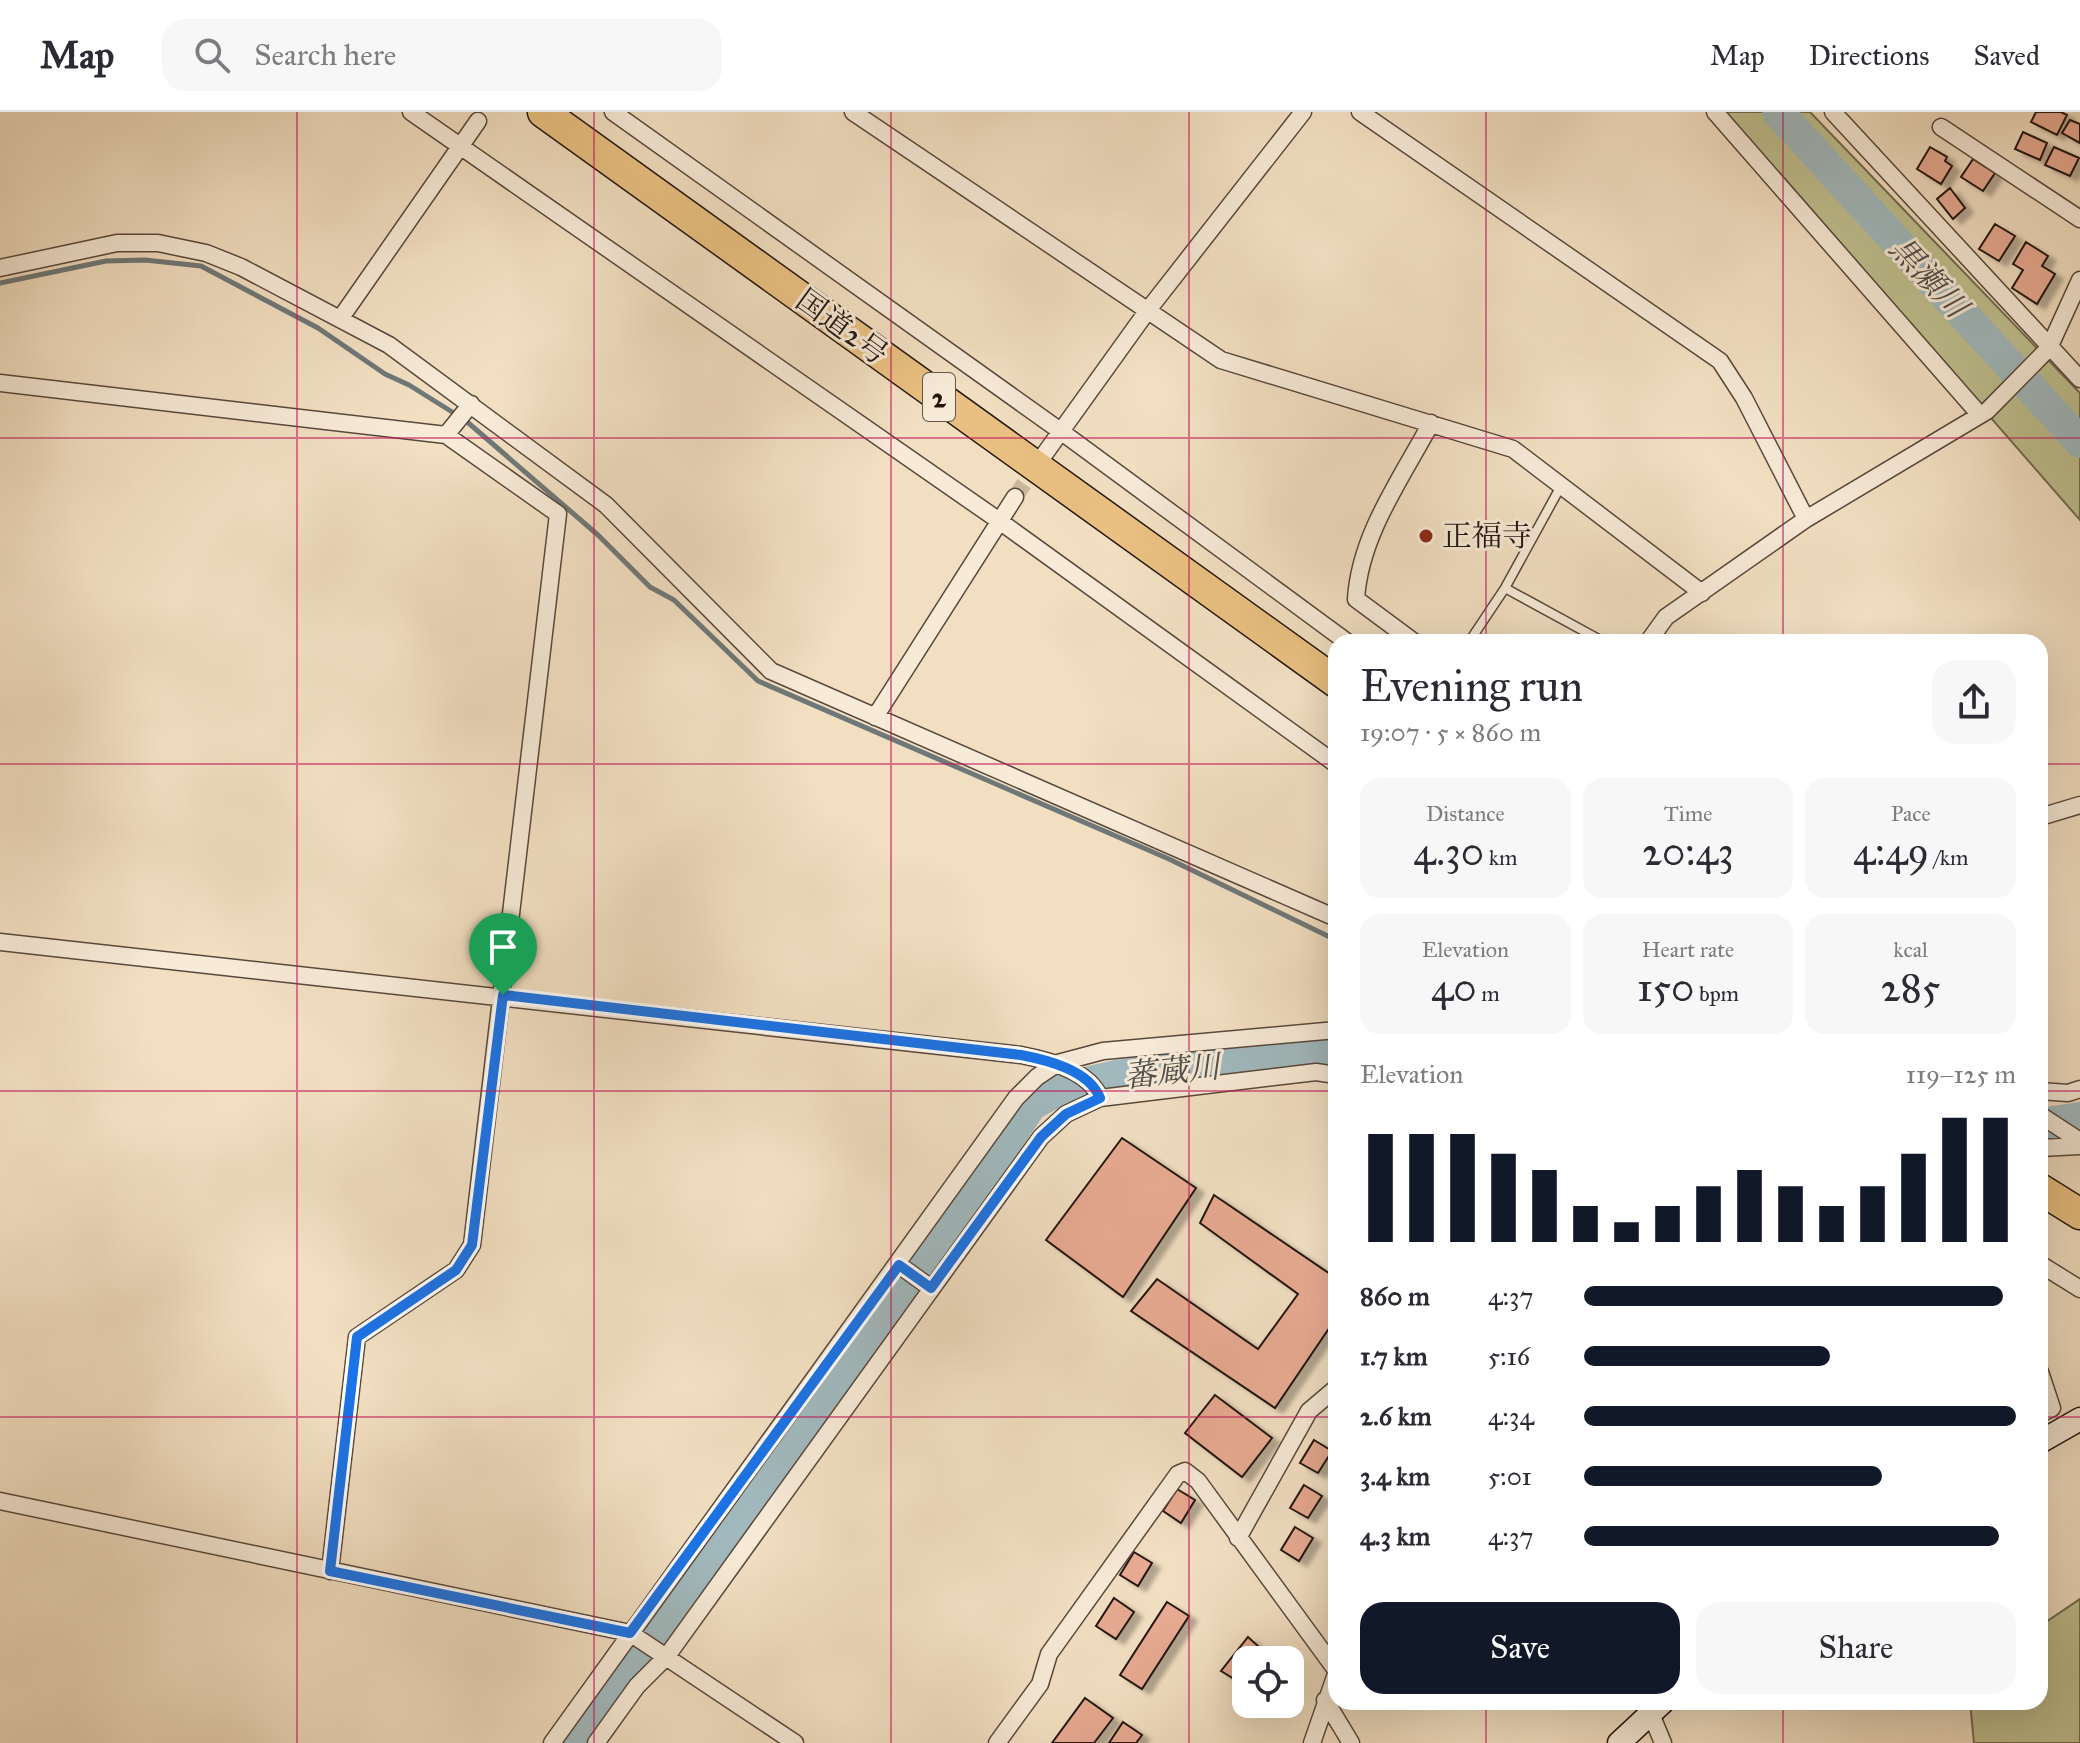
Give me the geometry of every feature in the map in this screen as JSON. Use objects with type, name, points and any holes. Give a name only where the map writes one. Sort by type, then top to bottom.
[{"type":"highway","name":"国道2号","points":[[543,112],[1328,676]]},
{"type":"highway","points":[[2048,1194],[2080,1214]]},
{"type":"main road","points":[[2048,1437],[2080,1419]]},
{"type":"main road","points":[[1619,1743],[1649,1710]]},
{"type":"street","points":[[411,112],[998,520],[1328,758]]},
{"type":"street","points":[[613,112],[1059,430],[1336,634]]},
{"type":"street","points":[[853,112],[1221,360],[1513,449],[1702,593]]},
{"type":"street","points":[[1041,459],[1148,310],[1303,112]]},
{"type":"street","points":[[1360,112],[1720,361],[1744,398],[1806,519]]},
{"type":"street","points":[[1715,112],[1983,413]]},
{"type":"street","points":[[1833,112],[2047,350],[2080,379]]},
{"type":"street","points":[[340,319],[478,121]]},
{"type":"street","points":[[1941,127],[2080,219]]},
{"type":"street","points":[[0,268],[117,243],[158,243],[206,253],[241,267],[389,345],[606,505],[771,671],[1328,915]]},
{"type":"street","points":[[1654,634],[1666,617],[1806,519],[1983,413],[2047,350],[2080,280]]},
{"type":"street","points":[[0,383],[446,435],[558,514],[472,1245],[456,1270],[357,1337],[330,1571]]},
{"type":"street","points":[[446,435],[471,404]]},
{"type":"street","points":[[1403,634],[1356,599],[1357,581],[1361,557],[1375,527],[1431,423]]},
{"type":"street","points":[[875,717],[1015,497]]},
{"type":"street","points":[[2048,815],[2080,805]]},
{"type":"street","points":[[0,942],[503,995],[1021,1055],[1059,1063],[1098,1094]]},
{"type":"street","points":[[552,1743],[900,1265],[1016,1098],[1037,1077],[1059,1063],[1103,1051],[1328,1031]]},
{"type":"street","points":[[596,1743],[637,1686],[664,1655],[929,1286],[1041,1137],[1066,1114],[1098,1094],[1316,1072],[1328,1074]]},
{"type":"street","points":[[2048,1092],[2068,1093],[2080,1089]]},
{"type":"street","points":[[2048,1121],[2080,1144]]},
{"type":"street","points":[[2048,1147],[2080,1144]]},
{"type":"street","points":[[900,1265],[929,1286]]},
{"type":"street","points":[[2048,1269],[2080,1289]]},
{"type":"street","points":[[1238,1538],[1309,1411],[1328,1395]]},
{"type":"street","points":[[997,1743],[1040,1684],[1049,1654],[1178,1474],[1185,1471],[1198,1481],[1328,1661]]},
{"type":"street","points":[[0,1501],[630,1633],[795,1743]]},
{"type":"street","points":[[1312,1743],[1328,1692]]},
{"type":"street","points":[[1325,1700],[1328,1705]]},
{"type":"street","points":[[1331,1710],[1351,1743]]},
{"type":"street","points":[[1654,1710],[1663,1743]]},
{"type":"lane","points":[[1474,634],[1505,588],[1562,486]]},
{"type":"lane","points":[[1505,588],[1589,634]]},
{"type":"green space","points":[[1724,112],[1810,112],[2080,393],[2080,520]]},
{"type":"green space","points":[[2080,1599],[2080,1743],[1974,1743],[1971,1710],[2048,1710],[2048,1621]]},
{"type":"building","points":[[2036,112],[2061,112],[2067,115],[2057,135],[2031,122]]},
{"type":"building","points":[[2070,120],[2080,124],[2080,143],[2062,133]]},
{"type":"building","points":[[2023,132],[2047,143],[2040,160],[2015,149]]},
{"type":"building","points":[[1930,147],[1947,157],[1945,161],[1952,166],[1941,184],[1917,169]]},
{"type":"building","points":[[2054,147],[2079,158],[2070,176],[2045,165]]},
{"type":"building","points":[[1973,159],[1995,173],[1983,191],[1961,177]]},
{"type":"building","points":[[1950,188],[1965,208],[1953,219],[1937,199]]},
{"type":"building","points":[[1995,224],[2015,236],[1999,261],[1979,249]]},
{"type":"building","points":[[2026,242],[2048,256],[2042,266],[2055,274],[2037,304],[2012,288],[2023,270],[2013,264]]},
{"type":"building","points":[[1122,1138],[1196,1188],[1123,1297],[1046,1240]]},
{"type":"building","points":[[1214,1195],[1328,1273],[1328,1330],[1275,1408],[1131,1311],[1157,1279],[1258,1349],[1298,1294],[1200,1223]]},
{"type":"building","points":[[1215,1395],[1272,1438],[1242,1477],[1185,1433]]},
{"type":"building","points":[[1314,1440],[1328,1449],[1328,1457],[1318,1473],[1300,1463]]},
{"type":"building","points":[[1304,1485],[1322,1496],[1308,1518],[1290,1508]]},
{"type":"building","points":[[1177,1489],[1195,1500],[1181,1523],[1163,1511]]},
{"type":"building","points":[[1295,1527],[1313,1538],[1299,1561],[1281,1550]]},
{"type":"building","points":[[1134,1552],[1152,1563],[1138,1586],[1120,1575]]},
{"type":"building","points":[[1114,1598],[1134,1612],[1116,1639],[1096,1626]]},
{"type":"building","points":[[1167,1602],[1189,1616],[1142,1689],[1120,1675]]},
{"type":"building","points":[[1248,1637],[1258,1646],[1241,1646]]},
{"type":"building","points":[[1232,1657],[1232,1678],[1221,1671]]},
{"type":"building","points":[[1085,1698],[1113,1718],[1094,1743],[1052,1743]]},
{"type":"building","points":[[1123,1722],[1142,1735],[1136,1743],[1109,1743]]},
{"type":"waterway","name":"黒瀬川","points":[[1778,112],[2080,442]]},
{"type":"waterway","points":[[0,283],[106,261],[145,260],[201,266],[318,328],[385,374],[409,385],[465,420],[598,535],[650,587],[674,600],[758,681],[1169,859],[1328,936]]},
{"type":"waterway","name":"蕃蔵川","points":[[573,1743],[961,1210],[1031,1105],[1062,1088],[1116,1076],[1304,1054],[1328,1055]]},
{"type":"waterway","points":[[2048,1123],[2080,1118]]},
{"type":"tunnel","points":[[1015,497],[1039,462]]},
{"type":"place","name":"正福寺","points":[[1426,536]]},
{"type":"route","points":[[503,995],[1021,1055],[1058,1063],[1097,1090],[1100,1098],[1066,1114],[1041,1137],[931,1288],[899,1265],[630,1633],[330,1571],[357,1337],[456,1270],[472,1245],[503,995]]}]
